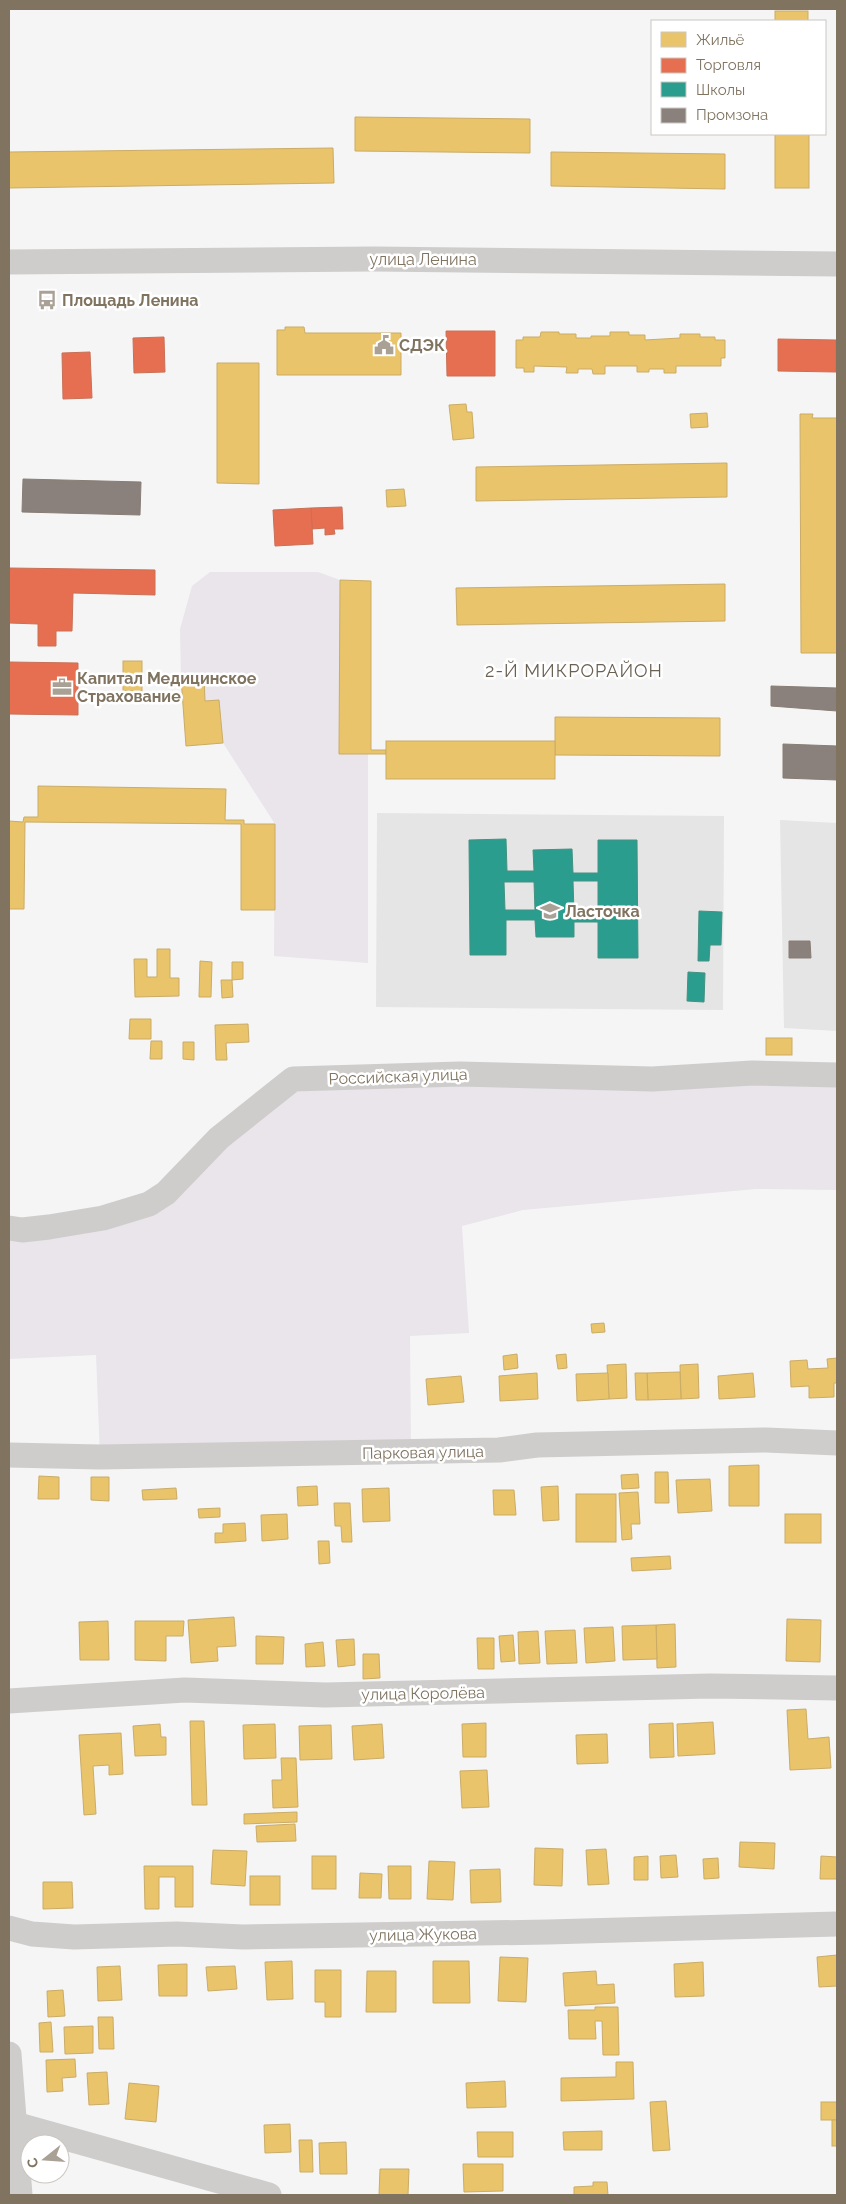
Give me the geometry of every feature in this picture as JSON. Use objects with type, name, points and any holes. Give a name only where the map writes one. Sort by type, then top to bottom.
[{"type":"street","name":"улица Ленина","points":[[9,262],[374,258],[837,264]]},
{"type":"street","name":"Российская улица","points":[[9,1228],[22,1230],[58,1226],[103,1218],[149,1204],[166,1192],[219,1138],[293,1079],[460,1074],[652,1079],[752,1073],[837,1075]]},
{"type":"street","name":"Парковая улица","points":[[9,1455],[100,1457],[499,1450],[537,1445],[766,1440],[837,1443]]},
{"type":"street","name":"улица Королёва","points":[[9,1701],[185,1690],[325,1695],[710,1686],[837,1688]]},
{"type":"street","name":"улица Жукова","points":[[9,1928],[32,1934],[74,1937],[177,1934],[243,1937],[548,1932],[837,1924]]},
{"type":"street","points":[[9,2069],[20,2195]]},
{"type":"street","points":[[15,2124],[269,2195]]},
{"type":"shaded area","points":[[210,572],[318,572],[340,580],[339,754],[368,754],[368,963],[274,956],[275,824],[223,743],[219,701],[205,701],[203,677],[181,678],[180,629],[192,586]]},
{"type":"shaded area","name":"Ласточка","points":[[377,813],[724,816],[723,1010],[376,1007]]},
{"type":"shaded area","points":[[780,820],[837,823],[837,1031],[784,1028]]},
{"type":"shaded area","points":[[837,1075],[837,1190],[756,1189],[523,1210],[462,1226],[469,1333],[410,1336],[411,1452],[100,1457],[96,1355],[9,1359],[9,1228],[149,1204],[293,1079]]},
{"type":"building: Жильё","points":[[775,11],[808,11],[808,20],[775,20]]},
{"type":"building: Жильё","points":[[355,117],[530,119],[530,153],[355,151]]},
{"type":"building: Жильё","points":[[775,135],[809,135],[809,188],[775,188]]},
{"type":"building: Жильё","points":[[333,148],[334,183],[9,188],[9,152]]},
{"type":"building: Жильё","points":[[551,152],[725,154],[725,189],[551,186]]},
{"type":"building: Жильё","points":[[285,327],[304,327],[305,333],[401,333],[401,375],[277,375],[277,330],[285,330]]},
{"type":"building: Жильё","points":[[541,332],[576,334],[576,338],[591,338],[591,336],[610,336],[610,332],[629,332],[629,335],[645,335],[645,340],[680,338],[680,334],[700,334],[700,337],[715,337],[715,340],[725,340],[725,358],[721,358],[721,366],[676,366],[676,373],[664,373],[664,369],[649,369],[649,372],[637,372],[637,366],[605,366],[605,374],[593,374],[592,369],[578,369],[578,373],[566,373],[567,367],[534,366],[534,372],[524,372],[524,368],[516,368],[516,340],[523,340],[523,337],[540,337]]},
{"type":"building: Жильё","points":[[217,363],[259,363],[259,484],[217,483]]},
{"type":"building: Жильё","points":[[466,404],[467,412],[472,412],[474,438],[453,440],[449,405]]},
{"type":"building: Жильё","points":[[707,413],[708,427],[691,428],[690,414]]},
{"type":"building: Жильё","points":[[800,414],[813,414],[812,418],[837,418],[837,653],[801,653]]},
{"type":"building: Жильё","points":[[727,463],[727,497],[476,501],[476,467]]},
{"type":"building: Жильё","points":[[404,489],[406,506],[387,507],[386,490]]},
{"type":"building: Жильё","points":[[340,580],[371,581],[371,750],[386,750],[386,754],[339,754]]},
{"type":"building: Жильё","points":[[725,584],[725,621],[457,625],[456,588]]},
{"type":"building: Жильё","points":[[123,661],[142,661],[142,691],[123,691]]},
{"type":"building: Жильё","points":[[204,677],[205,701],[219,700],[223,743],[186,746],[181,678]]},
{"type":"building: Жильё","points":[[555,717],[720,718],[720,756],[555,755]]},
{"type":"building: Жильё","points":[[386,741],[555,741],[555,779],[386,779]]},
{"type":"building: Жильё","points":[[38,786],[226,789],[225,820],[244,820],[244,824],[275,824],[275,910],[241,910],[241,824],[25,822],[24,909],[9,909],[9,821],[23,822],[24,817],[38,817]]},
{"type":"building: Жильё","points":[[157,949],[170,949],[170,978],[179,978],[179,996],[135,997],[134,959],[147,959],[147,977],[157,977]]},
{"type":"building: Жильё","points":[[200,961],[212,962],[211,997],[199,997]]},
{"type":"building: Жильё","points":[[232,962],[243,962],[243,979],[232,980]]},
{"type":"building: Жильё","points":[[221,980],[232,980],[233,997],[222,998]]},
{"type":"building: Жильё","points":[[130,1019],[151,1019],[151,1039],[129,1039]]},
{"type":"building: Жильё","points":[[248,1024],[249,1042],[226,1043],[227,1060],[216,1060],[215,1025]]},
{"type":"building: Жильё","points":[[766,1038],[792,1038],[792,1055],[766,1055]]},
{"type":"building: Жильё","points":[[151,1041],[162,1041],[162,1059],[150,1059]]},
{"type":"building: Жильё","points":[[183,1042],[194,1042],[194,1060],[183,1059]]},
{"type":"building: Жильё","points":[[604,1323],[605,1332],[592,1333],[591,1324]]},
{"type":"building: Жильё","points":[[517,1354],[518,1368],[504,1370],[503,1356]]},
{"type":"building: Жильё","points":[[566,1354],[567,1368],[558,1369],[556,1355]]},
{"type":"building: Жильё","points":[[837,1358],[837,1383],[834,1383],[834,1397],[809,1398],[809,1386],[791,1387],[790,1361],[807,1360],[808,1369],[828,1368],[827,1359]]},
{"type":"building: Жильё","points":[[626,1364],[627,1398],[609,1399],[607,1365]]},
{"type":"building: Жильё","points":[[698,1364],[699,1398],[681,1399],[680,1365]]},
{"type":"building: Жильё","points":[[680,1372],[681,1399],[648,1400],[647,1373]]},
{"type":"building: Жильё","points":[[537,1373],[538,1399],[500,1401],[499,1376]]},
{"type":"building: Жильё","points":[[608,1373],[609,1399],[577,1401],[576,1374]]},
{"type":"building: Жильё","points":[[635,1373],[647,1373],[648,1400],[636,1400]]},
{"type":"building: Жильё","points":[[753,1373],[755,1397],[719,1399],[718,1376]]},
{"type":"building: Жильё","points":[[461,1376],[464,1402],[428,1405],[426,1379]]},
{"type":"building: Жильё","points":[[759,1465],[759,1506],[729,1506],[729,1466]]},
{"type":"building: Жильё","points":[[655,1472],[668,1472],[669,1503],[655,1503]]},
{"type":"building: Жильё","points":[[638,1474],[639,1488],[622,1489],[621,1475]]},
{"type":"building: Жильё","points":[[39,1476],[59,1477],[59,1499],[38,1499]]},
{"type":"building: Жильё","points":[[91,1477],[109,1477],[109,1501],[91,1500]]},
{"type":"building: Жильё","points":[[710,1479],[712,1511],[678,1513],[676,1480]]},
{"type":"building: Жильё","points":[[317,1486],[318,1505],[298,1506],[297,1487]]},
{"type":"building: Жильё","points":[[558,1486],[559,1520],[543,1521],[541,1487]]},
{"type":"building: Жильё","points":[[176,1488],[177,1499],[143,1500],[142,1490]]},
{"type":"building: Жильё","points":[[389,1488],[390,1521],[363,1522],[362,1489]]},
{"type":"building: Жильё","points":[[493,1490],[514,1490],[516,1515],[494,1515]]},
{"type":"building: Жильё","points":[[638,1492],[640,1524],[631,1524],[632,1539],[622,1540],[619,1493]]},
{"type":"building: Жильё","points":[[576,1494],[616,1494],[616,1542],[576,1542]]},
{"type":"building: Жильё","points":[[334,1503],[350,1503],[352,1542],[342,1542],[341,1526],[335,1526]]},
{"type":"building: Жильё","points":[[220,1508],[220,1517],[199,1518],[198,1509]]},
{"type":"building: Жильё","points":[[287,1514],[288,1539],[262,1541],[261,1515]]},
{"type":"building: Жильё","points":[[785,1514],[821,1514],[821,1543],[785,1543]]},
{"type":"building: Жильё","points":[[245,1523],[246,1541],[215,1543],[215,1533],[223,1533],[223,1524]]},
{"type":"building: Жильё","points":[[318,1541],[329,1541],[330,1563],[319,1564]]},
{"type":"building: Жильё","points":[[670,1556],[671,1569],[632,1571],[631,1558]]},
{"type":"building: Жильё","points":[[234,1617],[236,1646],[217,1647],[218,1661],[191,1663],[188,1620]]},
{"type":"building: Жильё","points":[[787,1619],[821,1620],[820,1662],[786,1661]]},
{"type":"building: Жильё","points":[[108,1621],[109,1660],[80,1660],[79,1622]]},
{"type":"building: Жильё","points":[[135,1621],[184,1621],[183,1636],[166,1636],[166,1661],[135,1660]]},
{"type":"building: Жильё","points":[[675,1624],[676,1667],[657,1668],[656,1625]]},
{"type":"building: Жильё","points":[[656,1625],[657,1659],[623,1660],[622,1626]]},
{"type":"building: Жильё","points":[[613,1627],[615,1661],[586,1663],[584,1628]]},
{"type":"building: Жильё","points":[[575,1630],[577,1663],[547,1664],[545,1631]]},
{"type":"building: Жильё","points":[[538,1631],[540,1663],[519,1664],[518,1632]]},
{"type":"building: Жильё","points":[[513,1635],[515,1661],[501,1662],[499,1636]]},
{"type":"building: Жильё","points":[[256,1636],[284,1637],[283,1664],[256,1664]]},
{"type":"building: Жильё","points":[[477,1638],[494,1638],[494,1669],[478,1669]]},
{"type":"building: Жильё","points":[[354,1639],[355,1665],[338,1667],[336,1640]]},
{"type":"building: Жильё","points":[[323,1642],[325,1666],[306,1667],[305,1644]]},
{"type":"building: Жильё","points":[[363,1654],[379,1654],[380,1678],[363,1679]]},
{"type":"building: Жильё","points":[[806,1709],[808,1739],[829,1737],[831,1768],[790,1770],[787,1710]]},
{"type":"building: Жильё","points":[[190,1721],[204,1721],[207,1805],[192,1805]]},
{"type":"building: Жильё","points":[[713,1722],[715,1754],[678,1756],[677,1724]]},
{"type":"building: Жильё","points":[[486,1723],[486,1757],[463,1757],[462,1724]]},
{"type":"building: Жильё","points":[[673,1723],[674,1757],[650,1758],[649,1724]]},
{"type":"building: Жильё","points":[[160,1724],[161,1737],[166,1737],[166,1755],[135,1756],[133,1726]]},
{"type":"building: Жильё","points":[[275,1724],[276,1758],[244,1759],[243,1725]]},
{"type":"building: Жильё","points":[[382,1724],[384,1758],[354,1760],[352,1726]]},
{"type":"building: Жильё","points":[[331,1725],[332,1759],[300,1760],[299,1726]]},
{"type":"building: Жильё","points":[[121,1733],[123,1774],[109,1775],[109,1765],[93,1766],[96,1814],[84,1815],[79,1735]]},
{"type":"building: Жильё","points":[[607,1734],[608,1763],[577,1764],[576,1735]]},
{"type":"building: Жильё","points":[[281,1758],[296,1758],[298,1807],[273,1808],[272,1780],[282,1780]]},
{"type":"building: Жильё","points":[[487,1770],[489,1807],[462,1808],[460,1771]]},
{"type":"building: Жильё","points":[[297,1812],[297,1822],[244,1824],[244,1814]]},
{"type":"building: Жильё","points":[[295,1824],[296,1841],[257,1842],[256,1826]]},
{"type":"building: Жильё","points":[[740,1842],[775,1843],[774,1869],[739,1867]]},
{"type":"building: Жильё","points":[[535,1848],[563,1849],[562,1886],[534,1885]]},
{"type":"building: Жильё","points":[[606,1849],[609,1884],[588,1885],[586,1850]]},
{"type":"building: Жильё","points":[[213,1850],[247,1851],[245,1886],[211,1884]]},
{"type":"building: Жильё","points":[[676,1855],[678,1877],[661,1878],[660,1856]]},
{"type":"building: Жильё","points":[[312,1856],[336,1856],[336,1889],[312,1889]]},
{"type":"building: Жильё","points":[[648,1856],[648,1880],[634,1880],[634,1857]]},
{"type":"building: Жильё","points":[[821,1856],[837,1857],[837,1879],[820,1879]]},
{"type":"building: Жильё","points":[[718,1858],[719,1878],[704,1879],[703,1859]]},
{"type":"building: Жильё","points":[[429,1861],[455,1862],[453,1900],[427,1899]]},
{"type":"building: Жильё","points":[[144,1866],[193,1866],[193,1907],[175,1907],[175,1877],[159,1877],[159,1909],[145,1909]]},
{"type":"building: Жильё","points":[[388,1866],[411,1866],[411,1899],[389,1899]]},
{"type":"building: Жильё","points":[[500,1869],[501,1902],[471,1903],[470,1870]]},
{"type":"building: Жильё","points":[[360,1873],[382,1874],[381,1898],[359,1898]]},
{"type":"building: Жильё","points":[[250,1876],[280,1876],[280,1905],[250,1905]]},
{"type":"building: Жильё","points":[[43,1882],[72,1882],[73,1908],[43,1909]]},
{"type":"building: Жильё","points":[[837,1955],[837,1986],[819,1987],[817,1957]]},
{"type":"building: Жильё","points":[[500,1957],[528,1958],[526,2002],[498,2001]]},
{"type":"building: Жильё","points":[[292,1961],[293,1999],[267,2000],[265,1962]]},
{"type":"building: Жильё","points":[[433,1961],[469,1961],[470,2003],[433,2003]]},
{"type":"building: Жильё","points":[[703,1962],[704,1996],[675,1997],[674,1964]]},
{"type":"building: Жильё","points":[[187,1964],[187,1996],[159,1996],[158,1965]]},
{"type":"building: Жильё","points":[[120,1966],[122,2000],[98,2001],[97,1967]]},
{"type":"building: Жильё","points":[[235,1966],[237,1989],[208,1991],[206,1967]]},
{"type":"building: Жильё","points":[[315,1970],[341,1970],[341,2017],[325,2017],[325,2002],[315,2002]]},
{"type":"building: Жильё","points":[[367,1971],[396,1971],[396,2012],[366,2012]]},
{"type":"building: Жильё","points":[[596,1971],[597,1985],[614,1984],[615,2003],[565,2006],[563,1973]]},
{"type":"building: Жильё","points":[[63,1990],[65,2016],[48,2017],[47,1991]]},
{"type":"building: Жильё","points":[[595,2007],[618,2007],[619,2055],[603,2055],[602,2021],[595,2021],[596,2039],[569,2039],[568,2010],[595,2010]]},
{"type":"building: Жильё","points":[[98,2017],[113,2017],[114,2049],[99,2049]]},
{"type":"building: Жильё","points":[[51,2022],[53,2052],[40,2052],[39,2023]]},
{"type":"building: Жильё","points":[[93,2026],[93,2053],[65,2054],[64,2027]]},
{"type":"building: Жильё","points":[[75,2059],[76,2077],[62,2078],[63,2091],[47,2092],[46,2060]]},
{"type":"building: Жильё","points":[[616,2062],[633,2062],[634,2099],[561,2101],[561,2078],[616,2077]]},
{"type":"building: Жильё","points":[[107,2072],[109,2104],[89,2105],[87,2073]]},
{"type":"building: Жильё","points":[[505,2081],[506,2107],[467,2108],[466,2083]]},
{"type":"building: Жильё","points":[[129,2083],[159,2086],[156,2122],[125,2119]]},
{"type":"building: Жильё","points":[[666,2101],[670,2150],[653,2151],[650,2102]]},
{"type":"building: Жильё","points":[[821,2102],[837,2102],[837,2120],[821,2120]]},
{"type":"building: Жильё","points":[[832,2120],[837,2120],[837,2146],[832,2146]]},
{"type":"building: Жильё","points":[[290,2124],[291,2152],[265,2153],[264,2125]]},
{"type":"building: Жильё","points":[[602,2131],[602,2150],[564,2150],[563,2132]]},
{"type":"building: Жильё","points":[[477,2132],[513,2132],[513,2157],[478,2157]]},
{"type":"building: Жильё","points":[[299,2140],[312,2140],[313,2172],[300,2172]]},
{"type":"building: Жильё","points":[[346,2142],[347,2174],[320,2174],[319,2143]]},
{"type":"building: Жильё","points":[[463,2164],[503,2164],[503,2191],[464,2192]]},
{"type":"building: Жильё","points":[[380,2169],[409,2169],[408,2195],[379,2195]]},
{"type":"building: Жильё","points":[[593,2182],[607,2182],[608,2195],[574,2195],[574,2187],[593,2186]]},
{"type":"building: Торговля","points":[[446,331],[495,331],[495,376],[447,376]]},
{"type":"building: Торговля","points":[[164,337],[165,372],[134,373],[133,338]]},
{"type":"building: Торговля","points":[[778,339],[836,340],[836,372],[778,371]]},
{"type":"building: Торговля","points":[[90,352],[92,398],[63,399],[62,353]]},
{"type":"building: Торговля","points":[[342,507],[343,529],[334,529],[335,534],[325,535],[325,528],[312,529],[311,508]]},
{"type":"building: Торговля","points":[[311,508],[313,544],[275,546],[273,510]]},
{"type":"building: Торговля","points":[[9,568],[155,570],[155,595],[73,593],[72,631],[56,631],[56,646],[38,646],[38,624],[9,623]]},
{"type":"building: Торговля","points":[[9,662],[78,663],[78,715],[9,714]]},
{"type":"building: Школы","points":[[506,839],[507,871],[534,871],[533,850],[572,849],[573,873],[598,873],[598,840],[637,840],[638,958],[598,958],[598,922],[574,922],[574,937],[536,937],[535,920],[506,920],[506,955],[470,955],[469,840]],"holes":[[[573,881],[598,881],[598,912],[574,913]],[[504,882],[534,882],[535,910],[505,910]]]},
{"type":"building: Школы","points":[[699,911],[722,912],[721,945],[710,945],[709,961],[698,961]]},
{"type":"building: Школы","points":[[688,972],[705,973],[704,1002],[687,1001]]},
{"type":"building: Промзона","points":[[23,479],[141,482],[140,515],[22,512]]},
{"type":"building: Промзона","points":[[771,686],[837,688],[837,711],[771,706]]},
{"type":"building: Промзона","points":[[783,744],[837,746],[837,780],[783,778]]},
{"type":"building: Промзона","points":[[789,941],[810,941],[811,958],[789,958]]},
{"type":"place","name":"Площадь Ленина","points":[[47,300]]},
{"type":"place","name":"СДЭК","points":[[384,345]]},
{"type":"place","name":"Капитал Медицинское Страхование","points":[[62,687]]},
{"type":"place","name":"Ласточка","points":[[550,911]]},
{"type":"district","name":"2-Й МИКРОРАЙОН","points":[[574,671]]}]
